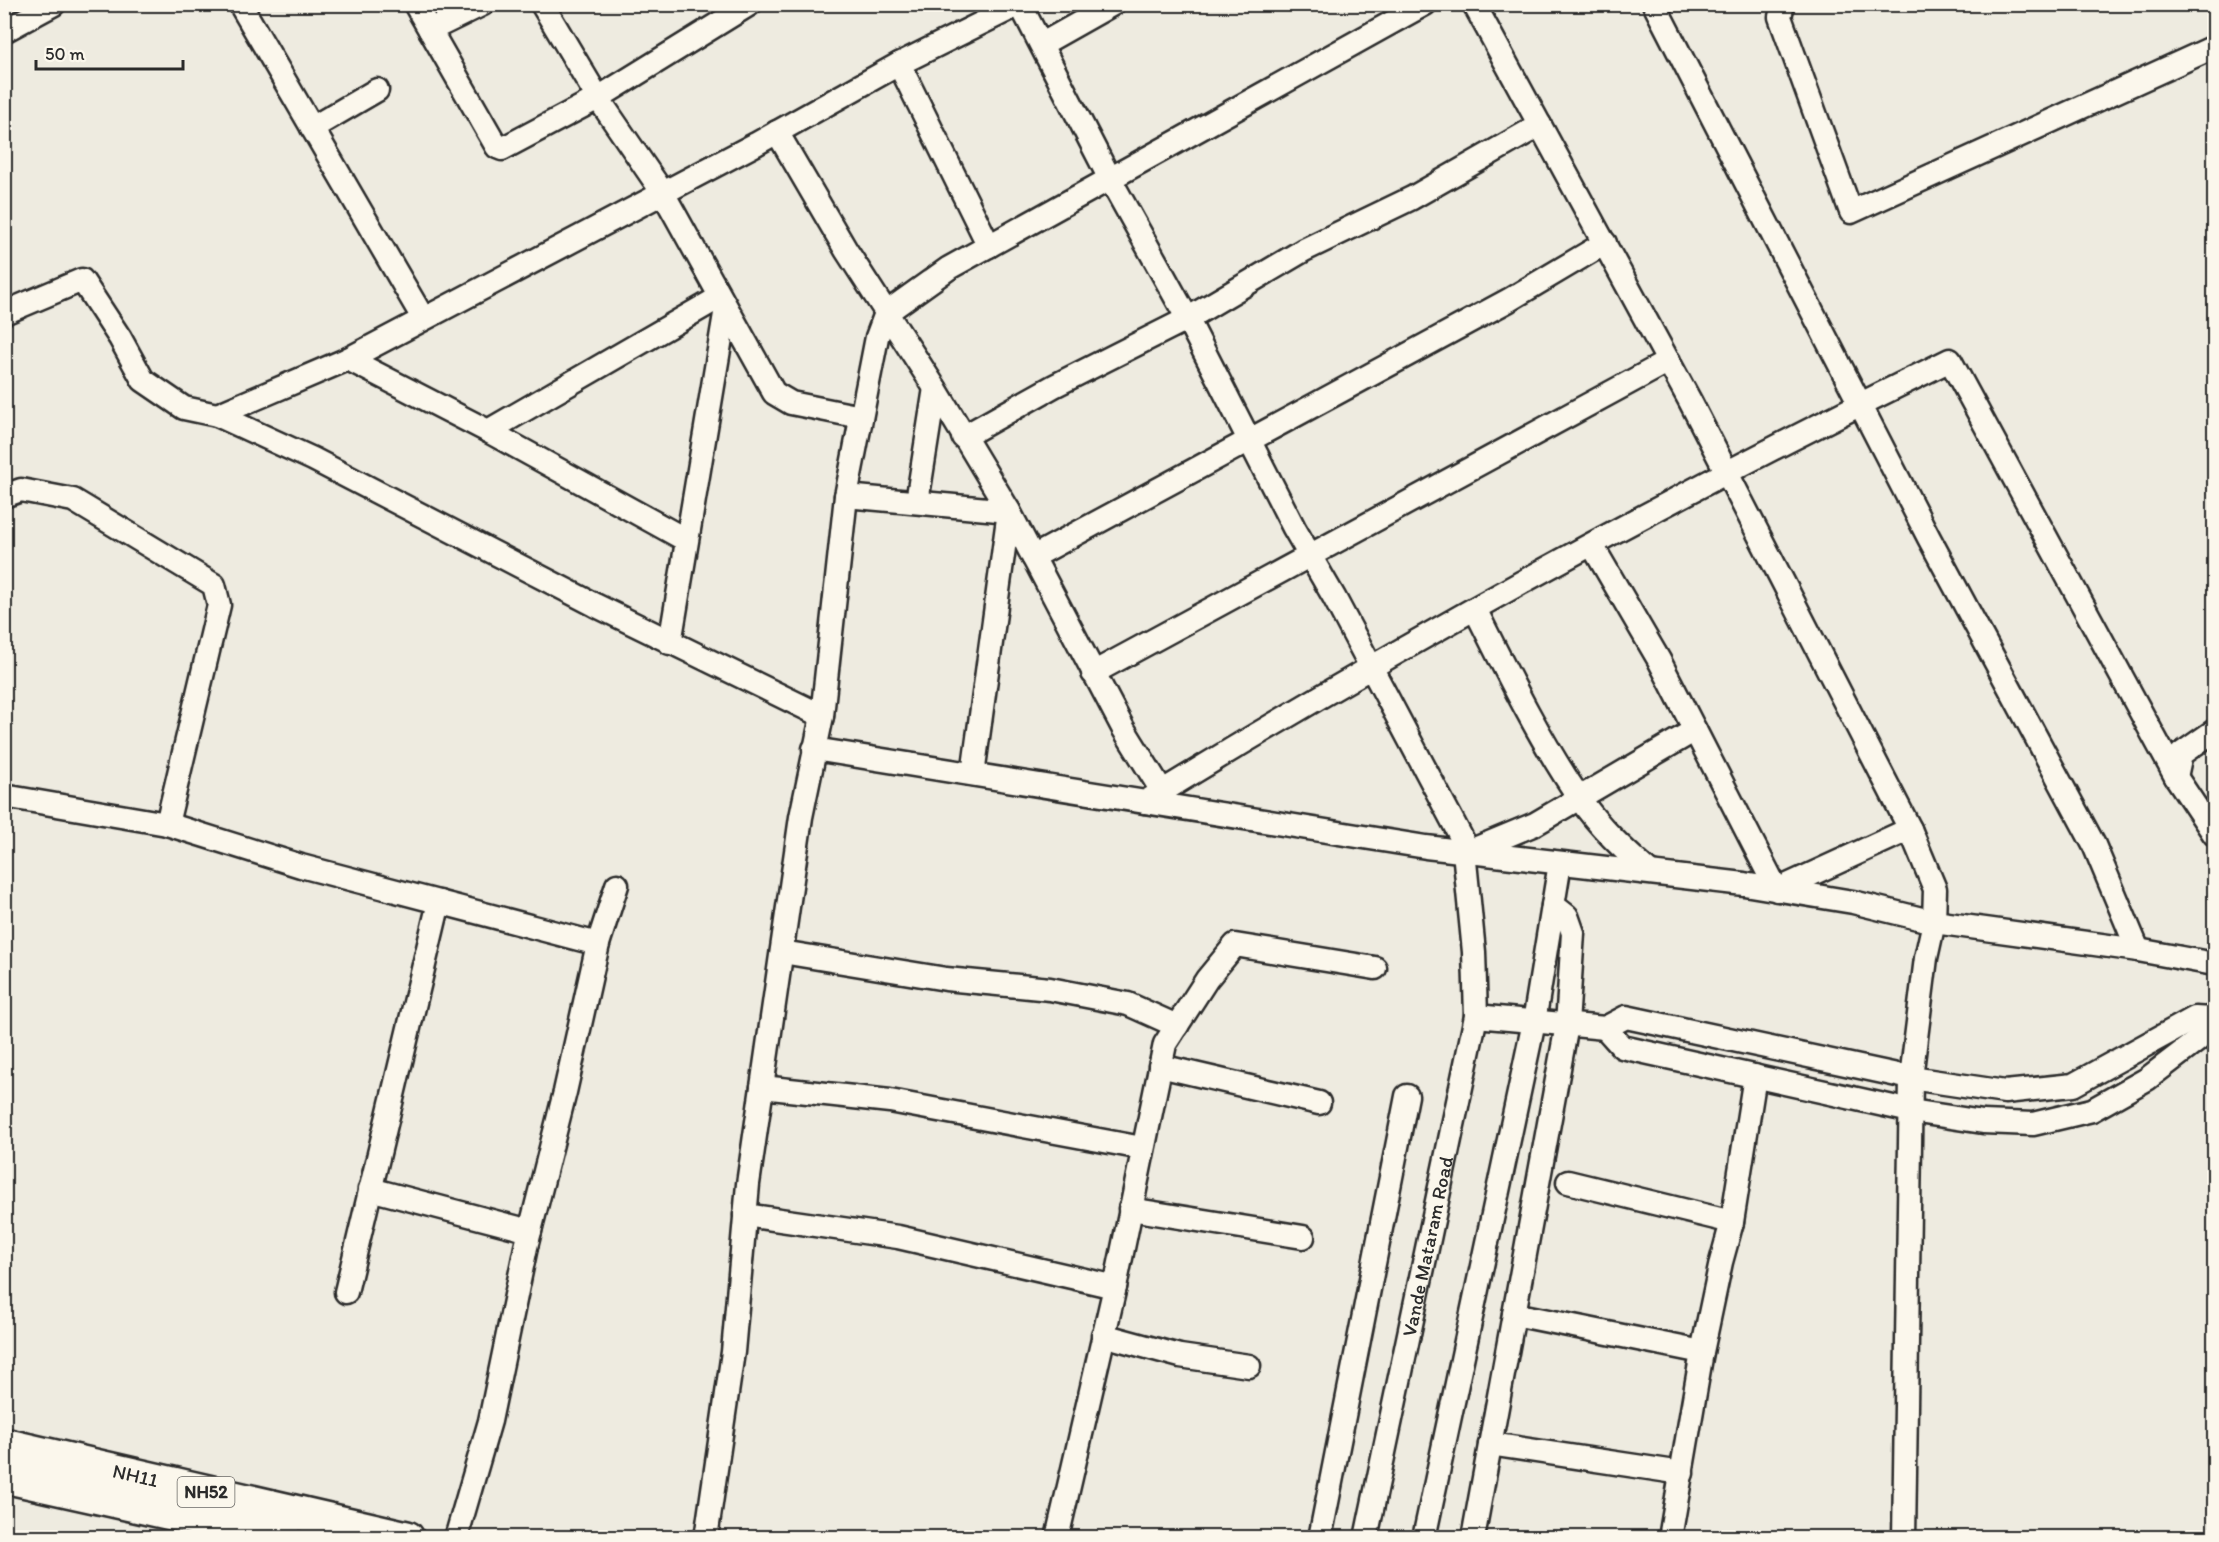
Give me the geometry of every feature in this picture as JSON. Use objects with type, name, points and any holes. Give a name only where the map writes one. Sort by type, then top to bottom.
[{"type":"highway","name":"NH11","points":[[4,1445],[407,1538]]},
{"type":"highway","name":"NH52","points":[[4,1476],[284,1538]]},
{"type":"street","points":[[240,4],[423,318]]},
{"type":"street","points":[[415,4],[497,147],[502,149],[598,98],[750,4]]},
{"type":"street","points":[[430,30],[483,4]]},
{"type":"street","points":[[542,4],[598,98],[663,193],[774,393],[791,403],[861,417]]},
{"type":"street","points":[[218,415],[348,359],[663,193],[900,64],[1020,4],[1310,556],[1373,669],[1466,852]]},
{"type":"street","points":[[1042,44],[1113,4]]},
{"type":"street","points":[[706,1538],[733,1352],[745,1215],[762,1087],[801,817],[822,716],[846,496],[877,337],[886,313],[950,268],[1425,4]]},
{"type":"street","points":[[1474,4],[1728,473],[1910,829],[1935,889],[1934,922],[1926,958],[1911,1077],[1904,1538]]},
{"type":"street","points":[[1654,4],[1929,538],[2094,845],[2138,950]]},
{"type":"street","points":[[1783,4],[1780,17],[1851,212],[2214,46]]},
{"type":"street","points":[[4,31],[49,6]]},
{"type":"street","points":[[900,64],[990,246]]},
{"type":"street","points":[[312,128],[377,90]]},
{"type":"street","points":[[963,436],[1054,386],[1187,319],[1304,250],[1412,198],[1540,125]]},
{"type":"street","points":[[777,132],[846,250],[935,388],[1009,511],[1154,797]]},
{"type":"street","points":[[1033,557],[1509,300],[1605,243]]},
{"type":"street","points":[[4,313],[82,280],[120,338],[143,380],[184,408],[218,415],[314,459],[670,643],[822,716]]},
{"type":"street","points":[[488,431],[723,303]]},
{"type":"street","points":[[670,643],[723,303]]},
{"type":"street","points":[[348,359],[488,431],[686,540]]},
{"type":"street","points":[[1154,797],[1228,751],[1592,544],[1861,403],[1950,360],[2176,777],[2214,834]]},
{"type":"street","points":[[1093,673],[1310,556],[1377,517],[1669,361]]},
{"type":"street","points":[[917,502],[935,388]]},
{"type":"street","points":[[4,496],[21,490],[73,501],[214,585],[219,605],[167,824]]},
{"type":"street","points":[[846,496],[1009,511]]},
{"type":"street","points":[[973,774],[1009,511]]},
{"type":"street","points":[[1592,544],[1695,730],[1778,890]]},
{"type":"street","points":[[1475,609],[1534,722],[1580,799],[1615,842],[1649,872]]},
{"type":"street","points":[[1466,852],[1535,824],[1695,730]]},
{"type":"street","points":[[2176,777],[2181,754],[2214,730]]},
{"type":"street","points":[[814,749],[973,774],[1154,797],[1466,852],[1649,872],[1778,890],[1852,902],[1934,922],[2138,950],[2214,964]]},
{"type":"street","points":[[4,796],[167,824],[301,866],[598,944]]},
{"type":"street","points":[[1778,890],[1910,829]]},
{"type":"street","name":"Vande Mataram Road","points":[[1366,1538],[1476,1016],[1474,952],[1466,852]]},
{"type":"street","points":[[1425,1538],[1534,1022],[1560,863]]},
{"type":"street","points":[[456,1538],[490,1421],[530,1231],[566,1092],[598,944],[617,885]]},
{"type":"street","points":[[346,1292],[439,902]]},
{"type":"street","points":[[1473,1538],[1567,1025],[1573,933],[1567,916],[1553,905]]},
{"type":"street","points":[[1057,1538],[1115,1287],[1165,1044],[1207,980],[1235,945],[1375,968]]},
{"type":"street","points":[[782,952],[946,979],[1050,989],[1128,1005],[1177,1026]]},
{"type":"street","points":[[1476,1016],[1605,1028],[1626,1017],[1911,1077],[2005,1092],[2073,1085],[2195,1018],[2212,1017]]},
{"type":"street","points":[[1605,1028],[1622,1047],[1911,1111],[1983,1122],[2033,1124],[2092,1110],[2148,1079],[2198,1040],[2212,1017]]},
{"type":"street","points":[[1160,1066],[1319,1103]]},
{"type":"street","points":[[1670,1538],[1702,1352],[1732,1222],[1755,1076]]},
{"type":"street","points":[[762,1087],[890,1101],[1142,1148]]},
{"type":"street","points":[[1320,1538],[1407,1096]]},
{"type":"street","points":[[1568,1182],[1732,1222]]},
{"type":"street","points":[[370,1189],[530,1231]]},
{"type":"street","points":[[1130,1209],[1303,1237]]},
{"type":"street","points":[[745,1215],[898,1237],[1115,1287]]},
{"type":"street","points":[[1514,1314],[1702,1352]]},
{"type":"street","points":[[1103,1335],[1180,1356],[1249,1366]]},
{"type":"street","points":[[1490,1444],[1682,1473]]}]
